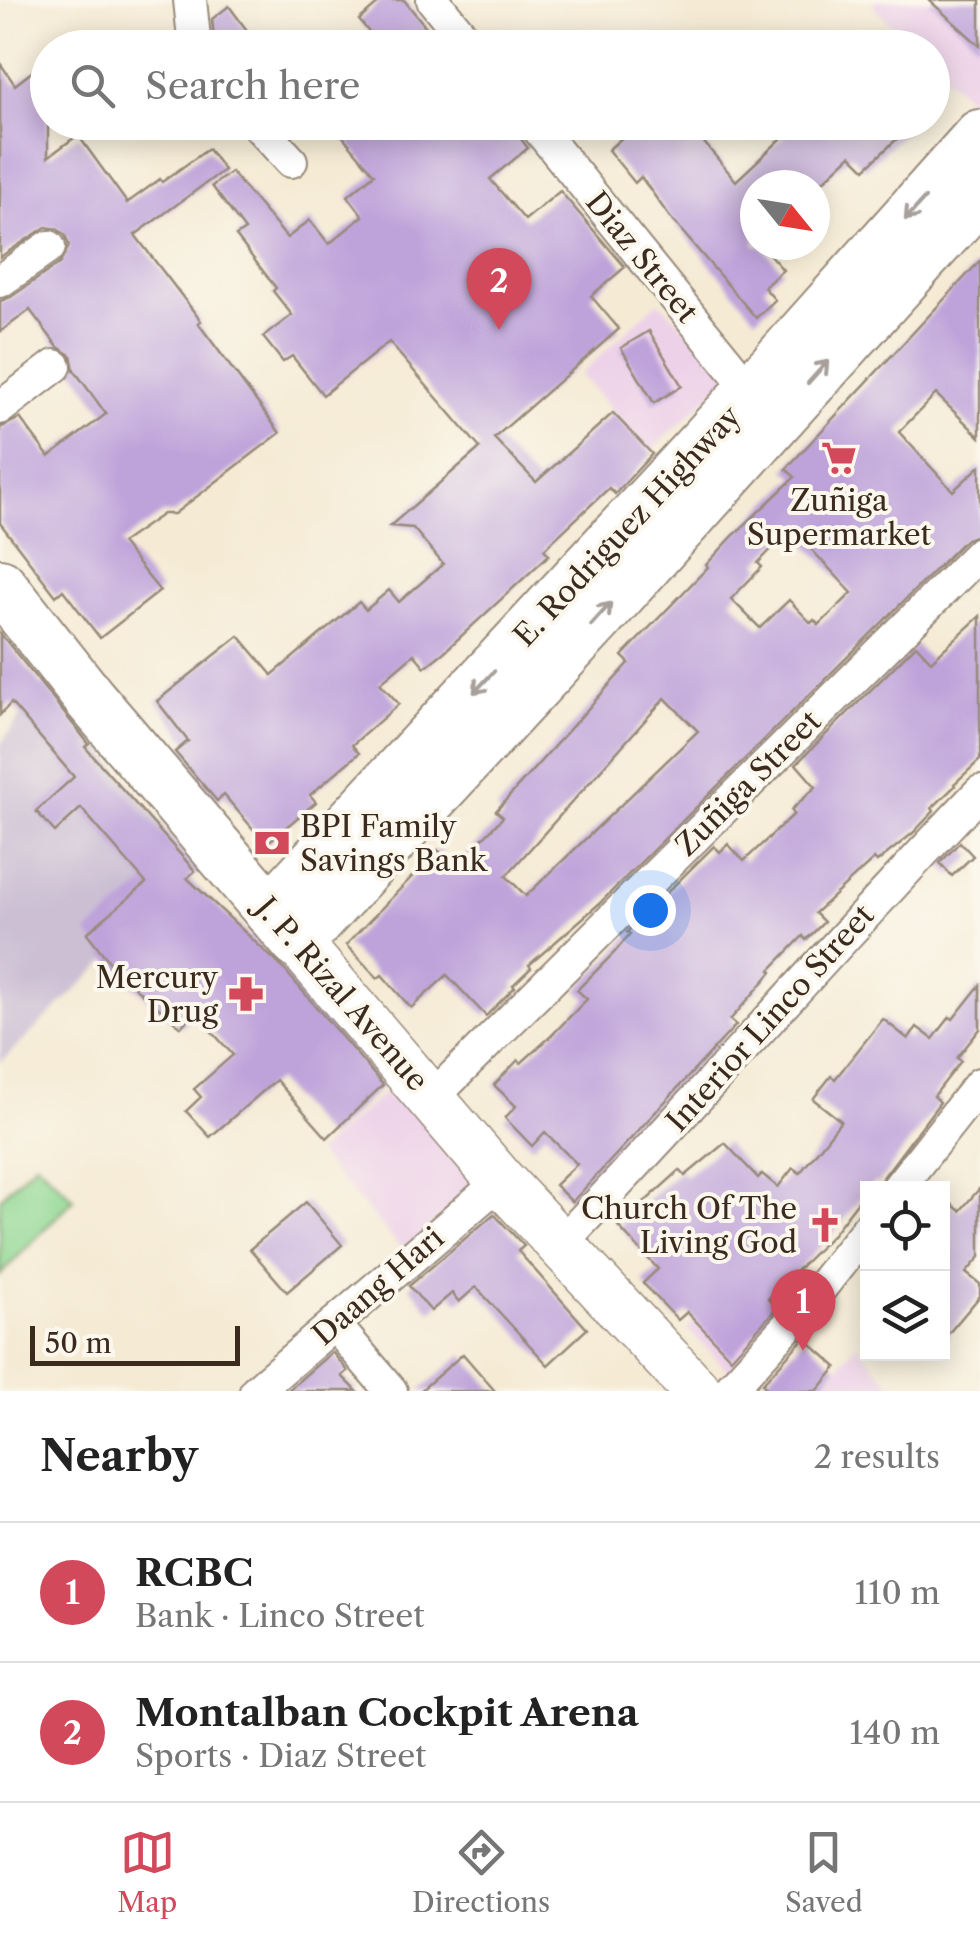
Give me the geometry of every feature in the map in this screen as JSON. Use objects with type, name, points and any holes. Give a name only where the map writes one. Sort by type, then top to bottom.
[{"type":"main road","name":"E. Rodriguez Highway","points":[[284,926],[608,606],[888,267],[980,136]]},
{"type":"main road","name":"E. Rodriguez Highway","points":[[284,926],[752,391],[888,267],[980,194]]},
{"type":"main road","name":"J. P. Rizal Avenue","points":[[0,585],[90,699],[501,1180],[696,1391]]},
{"type":"street","points":[[190,0],[193,30]]},
{"type":"street","points":[[433,0],[457,30]]},
{"type":"street","points":[[271,140],[291,162]]},
{"type":"street","name":"Diaz Street","points":[[547,140],[752,391]]},
{"type":"street","points":[[0,281],[50,247]]},
{"type":"street","points":[[0,408],[54,366]]},
{"type":"street","name":"Zuñiga Street","points":[[432,1098],[980,553]]},
{"type":"street","name":"Interior Linco Street","points":[[560,1244],[686,1113],[851,926],[980,792]]},
{"type":"street","points":[[904,1181],[980,1084]]},
{"type":"street","name":"Daang Hari","points":[[256,1391],[501,1180]]},
{"type":"street","points":[[728,1391],[806,1306],[860,1238]]},
{"type":"street","points":[[334,1324],[391,1391]]},
{"type":"shaded area","points":[[877,0],[980,0],[980,98],[974,104],[950,81],[950,30],[898,30],[872,5]]},
{"type":"shaded area","points":[[659,301],[730,376],[651,451],[580,375]]},
{"type":"shaded area","points":[[47,679],[199,872],[0,1063],[0,745]]},
{"type":"shaded area","points":[[402,1077],[488,1174],[403,1250],[316,1153]]},
{"type":"shaded area","points":[[762,1253],[806,1297],[731,1373],[687,1329]]},
{"type":"shaded area","points":[[857,1344],[860,1361],[871,1361],[897,1391],[818,1391]]},
{"type":"green space","points":[[36,1162],[74,1199],[0,1275],[0,1198]]},
{"type":"building","points":[[382,0],[404,0],[428,30],[367,30],[359,20]]},
{"type":"building","points":[[929,0],[980,0],[980,46]]},
{"type":"building","points":[[229,6],[247,30],[213,30],[212,19]]},
{"type":"building","points":[[0,63],[15,85],[30,73],[30,140],[48,140],[48,157],[71,140],[82,140],[127,203],[208,149],[224,170],[135,235],[280,433],[174,514],[163,514],[121,543],[160,591],[100,638],[63,590],[56,596],[0,523],[0,428],[20,418],[49,457],[106,414],[74,370],[71,355],[58,347],[30,310],[0,332],[0,301],[60,263],[69,246],[65,235],[46,227],[0,257]]},
{"type":"building","points":[[346,140],[522,140],[528,148],[490,179],[525,220],[560,191],[625,267],[591,296],[619,329],[494,438],[536,482],[613,413],[652,454],[615,494],[609,488],[544,549],[549,555],[444,652],[425,667],[414,654],[380,683],[399,704],[352,745],[359,753],[310,795],[316,802],[266,844],[224,795],[217,801],[175,752],[188,741],[157,701],[239,636],[272,675],[359,602],[366,610],[389,590],[399,602],[443,564],[413,528],[390,526],[480,448],[389,342],[323,395],[292,356],[283,362],[263,337],[292,315],[236,236],[245,230],[212,186],[231,172],[287,238],[310,220],[329,244],[363,216],[348,196],[374,174]]},
{"type":"building","points":[[619,140],[702,140],[736,181],[740,177],[740,260],[774,260],[783,270],[764,287],[775,300],[756,318],[641,177],[635,183],[608,150]]},
{"type":"building","points":[[780,140],[896,140],[865,169],[851,155],[830,175],[830,170],[748,170]]},
{"type":"building","points":[[980,261],[980,437],[936,394],[899,432],[953,491],[980,466],[980,534],[966,539],[600,903],[529,965],[531,968],[515,987],[486,1016],[447,975],[411,1008],[382,975],[378,978],[346,945],[438,850],[455,867],[503,817],[496,811],[629,663],[622,656],[734,535],[795,477],[786,469]],"holes":[[[789,531],[799,536],[852,593],[819,625],[814,620],[811,623],[789,600],[760,628],[731,599]],[[665,698],[698,731],[526,896],[506,876]]]},
{"type":"building","points":[[649,331],[682,386],[654,403],[621,348]]},
{"type":"building","points":[[980,616],[980,760],[913,833],[877,862],[874,859],[815,913],[824,922],[806,940],[803,936],[770,970],[730,1020],[736,1025],[572,1202],[555,1185],[577,1164],[545,1132],[532,1146],[505,1118],[516,1106],[494,1085],[587,999],[577,990],[614,953],[630,934],[627,932],[714,846],[720,852],[728,844],[744,861],[794,814],[791,810],[816,787],[796,764],[916,645],[931,661]]},
{"type":"building","points":[[0,633],[89,744],[85,747],[195,871],[187,878],[282,967],[383,1085],[327,1138],[276,1080],[210,1137],[186,1111],[201,1097],[194,1089],[233,1055],[194,1012],[181,1027],[118,973],[87,933],[146,883],[81,808],[55,832],[36,811],[74,777],[11,703],[0,715]]},
{"type":"building","points":[[960,842],[973,856],[952,876],[940,863]]},
{"type":"building","points":[[980,985],[980,1029],[934,1096],[940,1102],[880,1181],[860,1181],[860,1199],[833,1234],[768,1299],[777,1308],[731,1358],[687,1312],[678,1320],[643,1283],[658,1269],[618,1226],[680,1170],[685,1176],[725,1143],[758,1178],[762,1174],[778,1187],[793,1168],[800,1173],[841,1121],[813,1099],[831,1076],[835,1079],[883,1019],[908,1039],[917,1027],[933,1039],[950,1017],[953,1019]]},
{"type":"building","points":[[980,1188],[980,1257],[966,1273],[980,1284],[980,1296],[950,1332],[950,1203],[960,1211]]},
{"type":"building","points":[[306,1202],[342,1245],[287,1292],[250,1249]]},
{"type":"building","points":[[494,1214],[524,1246],[518,1251],[587,1329],[548,1365],[476,1287],[459,1302],[452,1293],[431,1311],[409,1286]]},
{"type":"building","points":[[804,1338],[837,1367],[817,1391],[770,1391],[762,1384]]},
{"type":"building","points":[[332,1352],[348,1371],[342,1376],[357,1391],[287,1391]]},
{"type":"building","points":[[463,1354],[495,1391],[420,1391]]},
{"type":"place","name":"Montalban Cockpit Arena","points":[[499,330]]},
{"type":"place","name":"Zuñiga Supermarket","points":[[839,458]]},
{"type":"place","name":"BPI Family Savings Bank","points":[[272,843]]},
{"type":"place","name":"Mercury Drug","points":[[246,994]]},
{"type":"place","name":"Church Of The Living God","points":[[825,1225]]},
{"type":"place","name":"RCBC","points":[[803,1351]]}]
